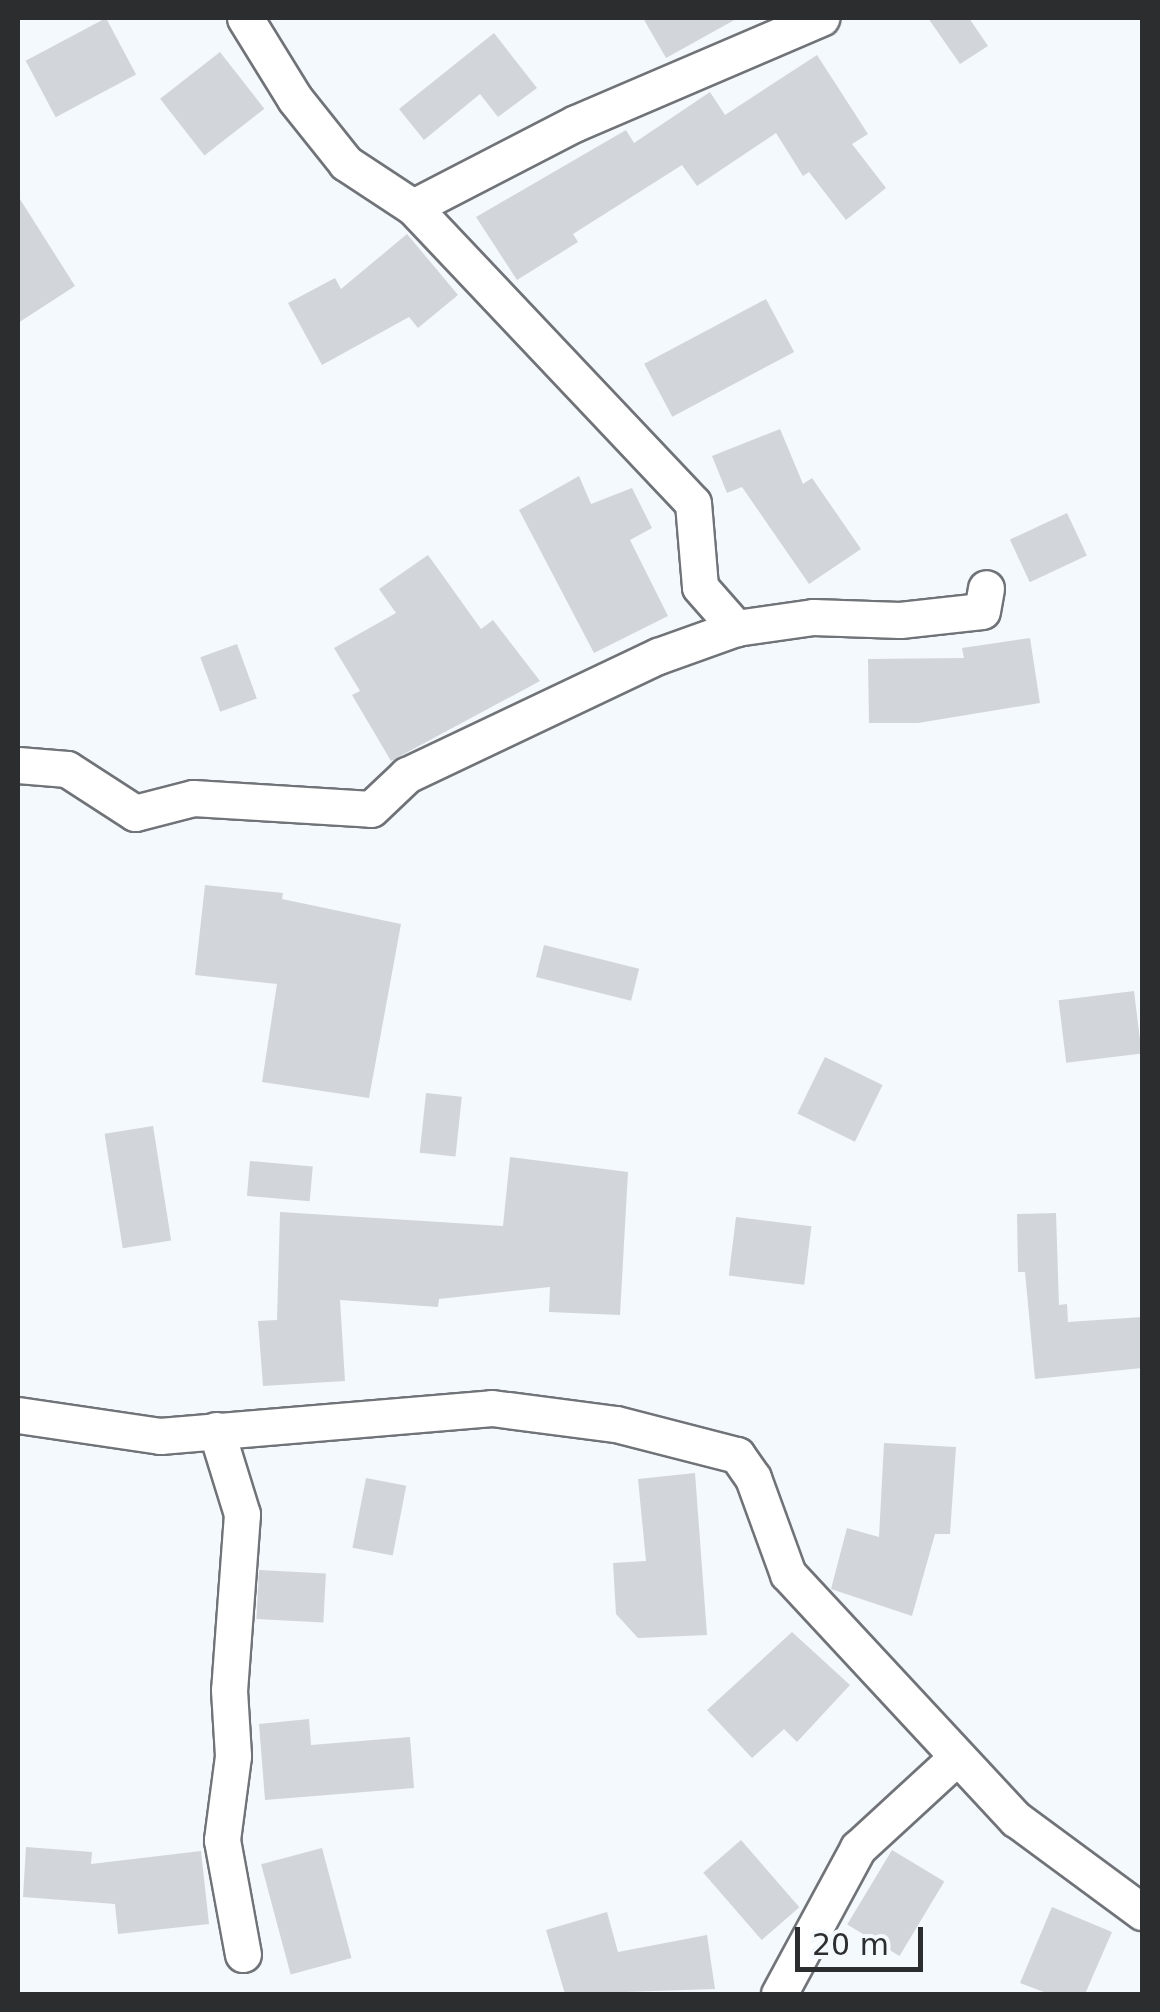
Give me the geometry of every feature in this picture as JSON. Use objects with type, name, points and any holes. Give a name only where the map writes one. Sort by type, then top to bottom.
[{"type":"street","points":[[246,18],[295,99],[346,164],[413,207],[694,502],[700,587],[736,628]]},
{"type":"street","points":[[413,207],[609,108],[821,18]]},
{"type":"street","points":[[18,764],[67,768],[135,813],[193,798],[371,809],[407,776],[658,656],[736,628],[813,617],[900,620],[982,611],[986,588]]},
{"type":"street","points":[[18,1415],[160,1436],[492,1408],[633,1427],[737,1454],[753,1478],[788,1574],[1016,1820],[1142,1912]]},
{"type":"street","points":[[216,1430],[242,1514],[230,1690],[233,1756],[222,1840],[243,1954]]},
{"type":"street","points":[[780,1994],[858,1848],[956,1758]]},
{"type":"building","points":[[106,18],[136,75],[56,117],[26,61]]},
{"type":"building","points":[[643,18],[738,18],[666,58]]},
{"type":"building","points":[[928,18],[969,18],[988,46],[960,64]]},
{"type":"building","points":[[494,33],[537,88],[498,117],[480,94],[424,140],[399,109]]},
{"type":"building","points":[[220,52],[264,109],[204,156],[160,99]]},
{"type":"building","points":[[817,55],[868,134],[852,144],[886,188],[846,220],[809,172],[803,176],[776,133],[697,186],[682,165],[573,234],[578,242],[517,280],[476,217],[626,130],[634,143],[710,92],[725,115]]},
{"type":"building","points":[[18,196],[75,286],[18,323]]},
{"type":"building","points":[[407,234],[458,295],[418,328],[409,317],[322,365],[288,303],[335,278],[341,289]]},
{"type":"building","points":[[766,299],[794,352],[672,417],[644,364]]},
{"type":"building","points":[[780,429],[803,484],[812,478],[861,549],[809,584],[742,487],[727,493],[712,456]]},
{"type":"building","points":[[579,476],[591,504],[632,488],[652,528],[630,540],[668,616],[594,653],[519,510]]},
{"type":"building","points":[[1067,513],[1087,556],[1030,582],[1010,540]]},
{"type":"building","points":[[428,555],[481,629],[493,620],[540,681],[391,761],[352,695],[360,691],[334,648],[396,613],[379,589]]},
{"type":"building","points":[[1030,638],[1040,703],[918,723],[869,723],[868,659],[964,658],[962,648]]},
{"type":"building","points":[[237,644],[257,699],[220,712],[200,657]]},
{"type":"building","points":[[205,885],[283,893],[282,899],[401,924],[369,1098],[262,1082],[277,984],[195,975]]},
{"type":"building","points":[[544,945],[639,969],[631,1001],[536,977]]},
{"type":"building","points":[[1134,991],[1142,1054],[1066,1063],[1059,1000]]},
{"type":"building","points":[[825,1057],[883,1085],[855,1142],[797,1114]]},
{"type":"building","points":[[426,1093],[462,1097],[456,1156],[420,1153]]},
{"type":"building","points":[[153,1126],[171,1241],[123,1248],[105,1134]]},
{"type":"building","points":[[510,1157],[628,1172],[620,1315],[549,1312],[550,1287],[439,1299],[438,1307],[340,1300],[345,1381],[263,1386],[258,1321],[277,1320],[280,1212],[503,1226]]},
{"type":"building","points":[[250,1161],[313,1166],[310,1201],[247,1196]]},
{"type":"building","points":[[1056,1213],[1059,1305],[1067,1304],[1068,1322],[1142,1317],[1142,1368],[1035,1379],[1025,1272],[1018,1272],[1017,1214]]},
{"type":"building","points":[[736,1217],[811,1226],[804,1285],[729,1276]]},
{"type":"building","points":[[884,1443],[956,1447],[950,1534],[935,1534],[912,1616],[831,1589],[847,1528],[879,1537]]},
{"type":"building","points":[[695,1473],[707,1635],[638,1638],[616,1614],[613,1563],[646,1561],[638,1479]]},
{"type":"building","points":[[366,1478],[406,1486],[393,1556],[352,1548]]},
{"type":"building","points":[[259,1570],[326,1574],[323,1622],[256,1619]]},
{"type":"building","points":[[792,1632],[850,1685],[797,1742],[784,1729],[752,1758],[707,1710]]},
{"type":"building","points":[[309,1719],[311,1745],[410,1737],[414,1788],[265,1800],[259,1724]]},
{"type":"building","points":[[741,1840],[799,1907],[762,1940],[703,1873]]},
{"type":"building","points":[[26,1847],[92,1852],[91,1864],[201,1851],[209,1924],[118,1934],[115,1904],[23,1897]]},
{"type":"building","points":[[322,1848],[352,1958],[291,1974],[261,1864]]},
{"type":"building","points":[[892,1850],[944,1881],[899,1956],[847,1925]]},
{"type":"building","points":[[1052,1907],[1112,1932],[1085,1994],[1049,1994],[1020,1983]]},
{"type":"building","points":[[607,1912],[618,1952],[707,1935],[715,1989],[565,1994],[546,1930]]}]
